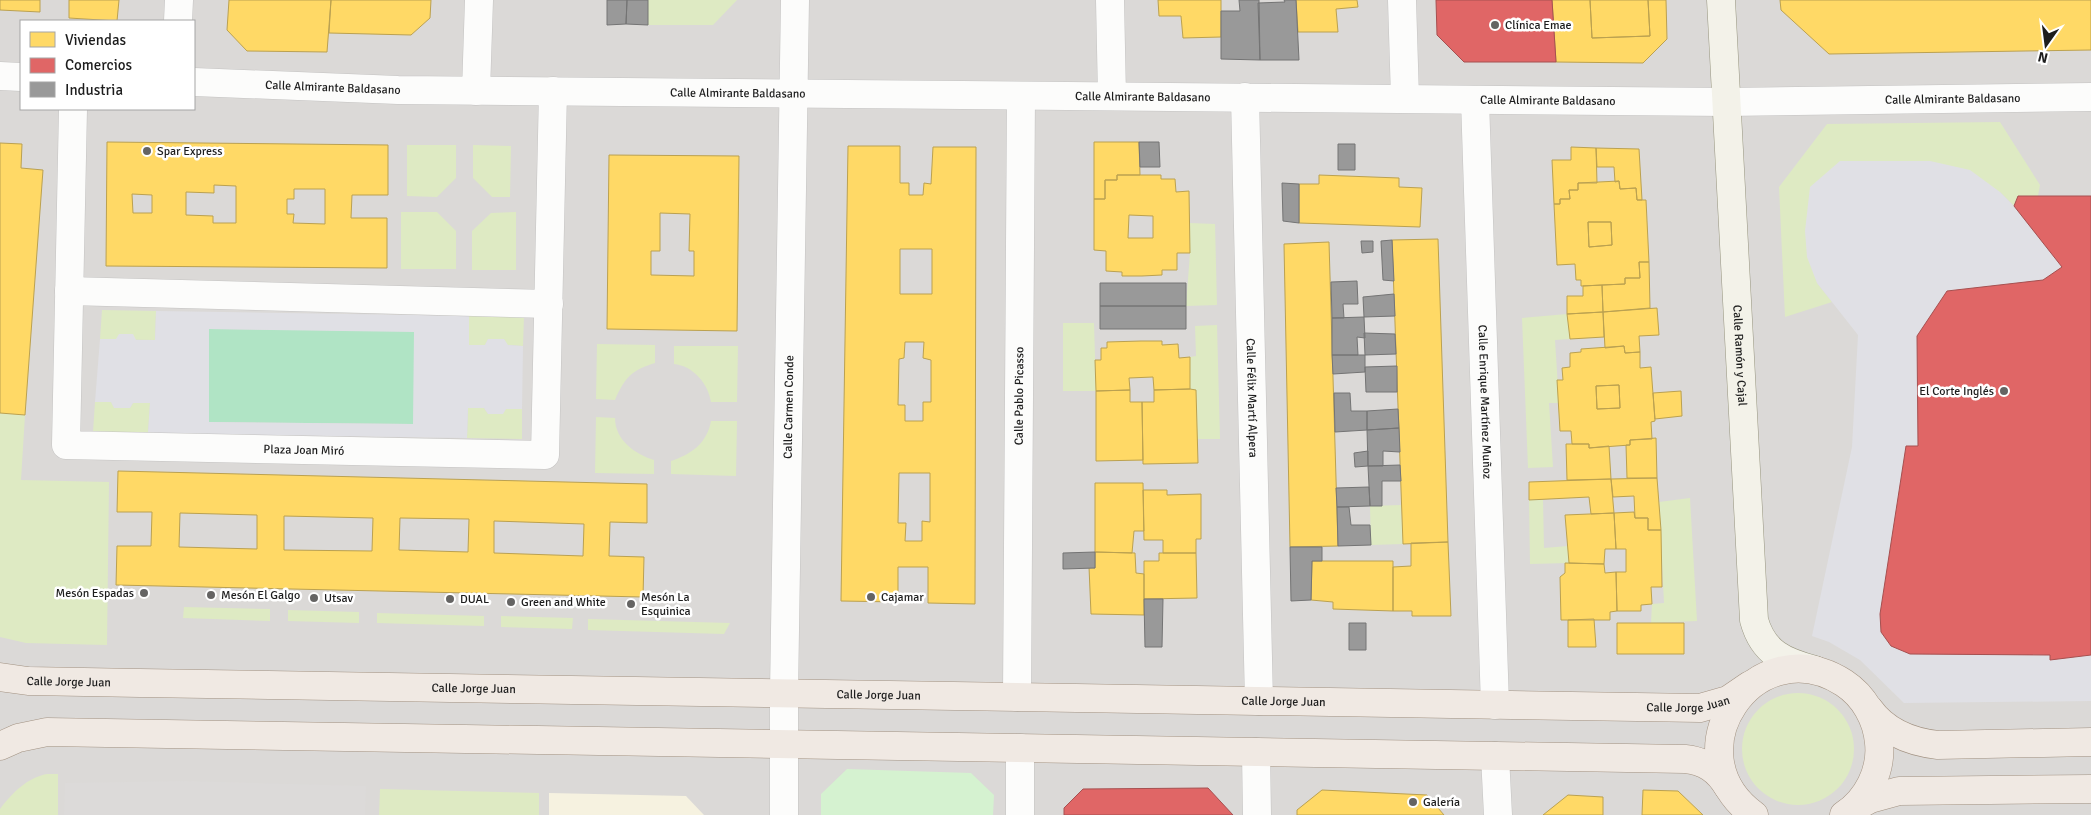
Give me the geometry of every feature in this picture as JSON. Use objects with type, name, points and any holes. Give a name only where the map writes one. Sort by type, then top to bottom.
[{"type":"main road","name":"Calle Ramón y Cajal","points":[[1722,0],[1754,620],[1758,634],[1768,648],[1786,661],[1821,672]]},
{"type":"main road","name":"Calle Jorge Juan","points":[[0,677],[28,681],[1700,708],[1728,700],[1762,678],[1779,671],[1793,669],[1821,672]]},
{"type":"main road","points":[[1821,672],[1848,686],[1860,696],[1874,717],[1890,730],[1922,743],[1938,745],[2091,742]]},
{"type":"main road","points":[[1741,804],[1722,772],[1719,758],[1719,741],[1722,726],[1737,698],[1750,685]]},
{"type":"main road","points":[[1846,814],[1865,794],[1876,771],[1879,746],[1874,720],[1869,709]]},
{"type":"main road","points":[[0,746],[18,738],[47,732],[1692,760],[1711,766],[1741,804]]},
{"type":"main road","points":[[1846,814],[1870,799],[1899,791],[2091,789]]},
{"type":"street","points":[[178,20],[179,0]]},
{"type":"street","points":[[476,90],[479,0]]},
{"type":"street","name":"Calle Carmen Conde","points":[[784,815],[784,693],[795,0]]},
{"type":"street","points":[[1110,0],[1112,96]]},
{"type":"street","points":[[1402,0],[1405,98]]},
{"type":"street","points":[[0,76],[20,77]]},
{"type":"street","name":"Calle Almirante Baldasano","points":[[195,82],[398,90],[1727,102],[2091,96]]},
{"type":"street","name":"Plaza Joan Miró","points":[[74,110],[66,445],[545,455],[553,91]]},
{"type":"street","name":"Calle Pablo Picasso","points":[[1017,697],[1021,96]]},
{"type":"street","name":"Calle Félix Martí Alpera","points":[[1245,97],[1259,701]]},
{"type":"street","name":"Calle Enrique Martínez Muñoz","points":[[1475,100],[1495,705]]},
{"type":"street","points":[[69,291],[549,304]]},
{"type":"street","points":[[1020,748],[1020,815]]},
{"type":"street","points":[[1256,752],[1258,815]]},
{"type":"street","points":[[1495,756],[1498,815]]},
{"type":"shaded area","points":[[0,0],[2091,0],[2091,815],[0,815]]},
{"type":"shaded area","points":[[1840,161],[1930,161],[1970,170],[2000,192],[2014,206],[2062,267],[2043,280],[1948,291],[1917,336],[1918,446],[1906,446],[1880,614],[1881,632],[1891,646],[1910,654],[2050,655],[2050,660],[2091,655],[2091,701],[1904,703],[1860,660],[1829,642],[1812,636],[1852,447],[1858,335],[1817,283],[1807,257],[1805,231],[1810,187]]},
{"type":"shaded area","points":[[156,311],[469,316],[469,345],[485,345],[488,339],[504,339],[508,345],[523,346],[522,409],[506,409],[503,414],[488,414],[484,408],[468,408],[467,438],[148,433],[150,403],[133,403],[130,408],[114,408],[111,402],[95,402],[100,339],[116,339],[119,334],[133,334],[136,340],[155,340]],"holes":[[[209,329],[414,332],[413,424],[209,422]]]},
{"type":"shaded area","points":[[185,781],[366,786],[365,815],[64,815],[65,783]]},
{"type":"shaded area","points":[[549,793],[686,796],[704,815],[549,815]]},
{"type":"green space","points":[[648,0],[737,0],[713,25],[648,25]]},
{"type":"green space","points":[[2000,122],[2040,185],[2038,196],[2014,206],[2000,192],[1817,283],[1832,302],[1785,317],[1779,187],[1827,124]]},
{"type":"green space","points":[[407,145],[456,145],[456,178],[437,197],[407,196]]},
{"type":"green space","points":[[473,145],[511,146],[510,197],[492,197],[473,178]]},
{"type":"green space","points":[[401,212],[437,212],[456,231],[456,269],[401,269]]},
{"type":"green space","points":[[516,212],[516,270],[472,270],[472,231],[491,213]]},
{"type":"green space","points":[[1189,223],[1215,224],[1217,305],[1186,306],[1190,253]]},
{"type":"green space","points":[[102,310],[156,311],[155,340],[100,339]]},
{"type":"green space","points":[[1567,314],[1570,339],[1555,340],[1559,403],[1549,403],[1553,467],[1528,468],[1522,318]]},
{"type":"green space","points":[[469,316],[524,316],[523,346],[507,345],[504,339],[488,339],[485,345],[469,345]]},
{"type":"green space","points":[[1063,323],[1094,323],[1096,391],[1063,391]]},
{"type":"green space","points":[[1217,325],[1220,439],[1197,439],[1196,390],[1190,389],[1190,357],[1196,356],[1195,326]]},
{"type":"green space","points":[[209,329],[414,331],[414,424],[208,422]]},
{"type":"green space","points":[[597,344],[655,345],[655,363],[640,368],[630,376],[615,400],[596,399]]},
{"type":"green space","points":[[674,346],[738,346],[737,402],[711,402],[703,382],[687,368],[674,364]]},
{"type":"green space","points":[[95,402],[111,402],[115,408],[130,408],[133,403],[150,403],[148,433],[93,432]]},
{"type":"green space","points":[[468,408],[484,408],[488,414],[502,414],[506,409],[522,409],[522,439],[467,438]]},
{"type":"green space","points":[[0,413],[25,415],[21,480],[109,482],[107,645],[26,643],[0,637]]},
{"type":"green space","points":[[596,417],[615,418],[618,433],[627,445],[640,454],[654,460],[654,474],[595,473]]},
{"type":"green space","points":[[711,421],[737,421],[736,476],[671,474],[671,461],[686,455],[697,447],[706,436]]},
{"type":"green space","points":[[1690,498],[1697,621],[1651,623],[1652,604],[1664,603],[1659,502]]},
{"type":"green space","points":[[1529,500],[1543,500],[1544,548],[1568,546],[1569,563],[1530,564]]},
{"type":"green space","points":[[1401,505],[1403,544],[1371,545],[1370,506]]},
{"type":"green space","points":[[184,607],[270,609],[270,621],[183,618]]},
{"type":"green space","points":[[288,610],[359,612],[359,623],[288,621]]},
{"type":"green space","points":[[377,613],[484,616],[484,626],[377,623]]},
{"type":"green space","points":[[501,616],[573,618],[572,629],[501,627]]},
{"type":"green space","points":[[588,619],[730,623],[724,634],[588,630]]},
{"type":"green space","points":[[1798,693],[1809,694],[1819,698],[1837,710],[1849,728],[1853,738],[1853,760],[1849,770],[1837,788],[1819,800],[1809,804],[1798,805],[1787,804],[1777,800],[1759,788],[1747,770],[1743,760],[1742,749],[1743,738],[1747,728],[1759,710],[1777,698],[1787,694]]},
{"type":"green space","points":[[847,769],[971,773],[994,795],[993,815],[821,815],[821,794]]},
{"type":"green space","points":[[47,774],[58,774],[58,815],[0,815],[0,809],[21,787],[33,779]]},
{"type":"green space","points":[[380,789],[539,793],[539,815],[379,815]]},
{"type":"building: Viviendas","points":[[0,0],[40,0],[40,12],[0,10]]},
{"type":"building: Viviendas","points":[[69,0],[119,0],[117,20],[69,18]]},
{"type":"building: Viviendas","points":[[229,0],[331,0],[327,52],[247,51],[227,30]]},
{"type":"building: Viviendas","points":[[331,0],[431,0],[430,18],[411,35],[329,33]]},
{"type":"building: Viviendas","points":[[1158,0],[1221,0],[1221,37],[1183,38],[1181,16],[1159,16]]},
{"type":"building: Viviendas","points":[[1296,0],[1357,0],[1358,7],[1336,9],[1338,32],[1298,32]]},
{"type":"building: Viviendas","points":[[1552,0],[1590,0],[1592,38],[1650,36],[1648,0],[1666,0],[1667,39],[1643,63],[1556,62]]},
{"type":"building: Viviendas","points":[[1590,0],[1648,0],[1650,36],[1592,38]]},
{"type":"building: Viviendas","points":[[1780,0],[2091,0],[2091,50],[1829,54],[1781,10]]},
{"type":"building: Viviendas","points":[[107,142],[388,145],[388,195],[352,195],[351,218],[387,218],[387,268],[106,266]],"holes":[[[214,185],[236,186],[236,223],[213,223],[213,216],[186,215],[186,192],[214,193]],[[294,189],[325,189],[325,224],[293,223],[294,214],[287,214],[287,199],[294,199]],[[132,194],[152,195],[152,213],[133,213]]]},
{"type":"building: Viviendas","points":[[1094,142],[1139,142],[1140,175],[1117,175],[1117,180],[1105,180],[1105,199],[1094,199]]},
{"type":"building: Viviendas","points":[[0,143],[22,144],[21,168],[43,170],[25,415],[0,413]]},
{"type":"building: Viviendas","points":[[848,146],[900,146],[900,183],[909,183],[909,195],[923,195],[924,183],[931,184],[933,147],[976,147],[975,604],[928,603],[928,567],[898,567],[898,602],[841,601]],"holes":[[[900,249],[932,249],[932,294],[900,294]],[[905,342],[924,342],[923,358],[931,360],[931,402],[923,402],[923,421],[905,421],[905,405],[898,405],[899,359],[904,358]],[[899,473],[930,473],[930,522],[922,521],[922,541],[905,541],[906,523],[898,523]]]},
{"type":"building: Viviendas","points":[[1571,147],[1596,148],[1597,183],[1578,183],[1578,190],[1569,190],[1570,199],[1560,199],[1560,204],[1554,204],[1552,160],[1571,160]]},
{"type":"building: Viviendas","points":[[1596,148],[1639,149],[1642,200],[1637,200],[1636,188],[1620,189],[1619,181],[1615,182],[1614,167],[1597,167]]},
{"type":"building: Viviendas","points":[[609,155],[739,156],[737,331],[607,329]],"holes":[[[660,213],[690,214],[689,251],[694,251],[694,276],[651,275],[651,251],[660,251]]]},
{"type":"building: Viviendas","points":[[1117,175],[1161,175],[1161,179],[1175,179],[1176,192],[1189,191],[1190,253],[1177,253],[1177,270],[1162,270],[1162,275],[1142,276],[1122,276],[1122,272],[1106,271],[1106,251],[1094,250],[1094,199],[1105,199],[1105,180],[1117,180]],"holes":[[[1129,215],[1153,216],[1153,238],[1128,238]]]},
{"type":"building: Viviendas","points":[[1319,175],[1399,178],[1399,187],[1422,188],[1420,227],[1299,223],[1299,184],[1319,184]]},
{"type":"building: Viviendas","points":[[1619,181],[1620,189],[1636,188],[1637,200],[1646,200],[1649,262],[1639,262],[1640,278],[1625,278],[1625,284],[1581,286],[1581,280],[1576,280],[1575,264],[1557,265],[1554,204],[1560,204],[1560,199],[1570,199],[1569,190],[1578,190],[1578,183]],"holes":[[[1588,222],[1611,222],[1612,245],[1589,247]]]},
{"type":"building: Viviendas","points":[[1588,222],[1611,222],[1612,245],[1589,247]]},
{"type":"building: Viviendas","points":[[1438,239],[1448,542],[1403,544],[1392,240]]},
{"type":"building: Viviendas","points":[[1329,242],[1338,546],[1290,547],[1284,244]]},
{"type":"building: Viviendas","points":[[1639,262],[1649,262],[1650,308],[1603,312],[1602,285],[1625,284],[1625,278],[1640,278]]},
{"type":"building: Viviendas","points":[[1602,285],[1603,312],[1567,314],[1567,296],[1583,296],[1583,286]]},
{"type":"building: Viviendas","points":[[1657,308],[1659,335],[1639,336],[1640,352],[1625,353],[1624,346],[1605,348],[1603,312]]},
{"type":"building: Viviendas","points":[[1603,312],[1604,337],[1570,339],[1567,314]]},
{"type":"building: Viviendas","points":[[1162,341],[1162,345],[1178,344],[1179,358],[1190,357],[1190,389],[1154,390],[1153,377],[1129,378],[1130,390],[1096,391],[1095,360],[1101,360],[1101,348],[1107,348],[1107,342]]},
{"type":"building: Viviendas","points":[[1624,346],[1625,353],[1640,352],[1640,368],[1651,367],[1655,421],[1651,422],[1652,439],[1630,440],[1630,445],[1589,448],[1589,444],[1572,444],[1571,431],[1560,431],[1557,380],[1563,380],[1562,368],[1570,367],[1570,353],[1581,352],[1581,349]],"holes":[[[1619,385],[1620,408],[1597,409],[1596,386]]]},
{"type":"building: Viviendas","points":[[1619,385],[1620,408],[1597,409],[1596,386]]},
{"type":"building: Viviendas","points":[[1130,390],[1130,402],[1142,402],[1143,460],[1096,461],[1096,391]]},
{"type":"building: Viviendas","points":[[1154,390],[1196,390],[1198,463],[1143,464],[1142,402],[1154,402]]},
{"type":"building: Viviendas","points":[[1681,391],[1682,416],[1655,419],[1653,393]]},
{"type":"building: Viviendas","points":[[1656,438],[1657,478],[1627,478],[1626,445],[1630,445],[1630,440]]},
{"type":"building: Viviendas","points":[[1566,444],[1589,444],[1589,448],[1609,446],[1611,479],[1567,480]]},
{"type":"building: Viviendas","points":[[118,471],[647,484],[647,523],[610,522],[609,556],[644,557],[643,597],[116,585],[117,546],[151,546],[152,512],[117,512]],"holes":[[[180,513],[257,515],[257,549],[179,547]],[[284,516],[373,518],[372,551],[284,550]],[[400,518],[469,519],[468,552],[399,550]],[[494,521],[584,524],[583,556],[494,553]]]},
{"type":"building: Viviendas","points":[[1657,478],[1661,530],[1648,530],[1648,518],[1635,518],[1634,496],[1613,497],[1611,479]]},
{"type":"building: Viviendas","points":[[1611,479],[1614,513],[1591,514],[1589,497],[1529,500],[1529,482]]},
{"type":"building: Viviendas","points":[[1095,483],[1143,483],[1144,531],[1134,531],[1132,553],[1095,552]]},
{"type":"building: Viviendas","points":[[1143,490],[1167,490],[1167,495],[1201,494],[1201,539],[1196,539],[1196,553],[1163,553],[1163,540],[1144,540]]},
{"type":"building: Viviendas","points":[[1634,512],[1635,518],[1648,518],[1648,530],[1661,530],[1662,587],[1651,587],[1652,604],[1641,605],[1641,611],[1617,611],[1616,572],[1626,572],[1626,549],[1616,549],[1614,513]]},
{"type":"building: Viviendas","points":[[1614,513],[1616,549],[1605,549],[1604,564],[1569,563],[1565,515]]},
{"type":"building: Viviendas","points":[[1448,542],[1451,616],[1412,616],[1412,611],[1393,611],[1393,567],[1411,566],[1411,543]]},
{"type":"building: Viviendas","points":[[1095,552],[1135,553],[1136,573],[1144,574],[1144,615],[1091,614],[1089,567],[1095,568]]},
{"type":"building: Viviendas","points":[[1159,553],[1196,553],[1197,598],[1144,599],[1144,561],[1159,561]]},
{"type":"building: Viviendas","points":[[1312,561],[1393,561],[1393,611],[1333,609],[1333,602],[1311,600]]},
{"type":"building: Viviendas","points":[[1565,563],[1604,564],[1605,573],[1616,572],[1617,611],[1610,612],[1610,620],[1561,620],[1560,577],[1565,573]]},
{"type":"building: Viviendas","points":[[1594,619],[1596,647],[1568,647],[1568,620]]},
{"type":"building: Viviendas","points":[[1617,623],[1684,623],[1684,654],[1617,654]]},
{"type":"building: Viviendas","points":[[1322,790],[1427,795],[1444,815],[1297,815],[1297,810]]},
{"type":"building: Viviendas","points":[[1643,790],[1678,791],[1703,815],[1642,815]]},
{"type":"building: Viviendas","points":[[1568,795],[1603,797],[1603,815],[1543,815]]},
{"type":"building: Comercios","name":"Clínica Emae","points":[[1436,0],[1552,0],[1556,62],[1464,62],[1437,35]]},
{"type":"building: Comercios","name":"El Corte Inglés","points":[[2018,196],[2091,196],[2091,655],[2050,660],[2050,655],[1910,654],[1891,646],[1881,632],[1880,614],[1906,446],[1918,446],[1917,336],[1947,291],[2043,280],[2062,267],[2014,206]]},
{"type":"building: Comercios","points":[[1208,788],[1233,815],[1064,815],[1064,808],[1083,789]]},
{"type":"building: Industria","points":[[607,0],[627,0],[626,24],[607,25]]},
{"type":"building: Industria","points":[[627,0],[648,0],[648,25],[626,24]]},
{"type":"building: Industria","points":[[1239,0],[1259,0],[1260,60],[1221,59],[1221,11],[1240,11]]},
{"type":"building: Industria","points":[[1284,0],[1296,0],[1299,60],[1260,60],[1258,3],[1285,2]]},
{"type":"building: Industria","points":[[1139,142],[1159,142],[1160,167],[1140,167]]},
{"type":"building: Industria","points":[[1338,144],[1355,144],[1355,170],[1338,170]]},
{"type":"building: Industria","points":[[1282,183],[1299,184],[1299,223],[1283,221]]},
{"type":"building: Industria","points":[[1392,240],[1394,281],[1383,280],[1381,241]]},
{"type":"building: Industria","points":[[1361,241],[1373,241],[1373,252],[1362,253]]},
{"type":"building: Industria","points":[[1357,281],[1358,304],[1343,304],[1344,318],[1332,318],[1331,282]]},
{"type":"building: Industria","points":[[1100,283],[1186,283],[1186,306],[1100,306]]},
{"type":"building: Industria","points":[[1394,294],[1395,316],[1364,317],[1363,297]]},
{"type":"building: Industria","points":[[1100,306],[1186,306],[1186,329],[1100,329]]},
{"type":"building: Industria","points":[[1364,317],[1365,338],[1357,337],[1358,355],[1332,355],[1332,318]]},
{"type":"building: Industria","points":[[1364,333],[1395,334],[1396,354],[1365,355]]},
{"type":"building: Industria","points":[[1332,355],[1365,355],[1365,372],[1333,374]]},
{"type":"building: Industria","points":[[1397,366],[1397,392],[1366,392],[1365,367]]},
{"type":"building: Industria","points":[[1334,393],[1350,393],[1351,411],[1367,411],[1367,430],[1335,432]]},
{"type":"building: Industria","points":[[1398,409],[1399,428],[1367,430],[1367,411]]},
{"type":"building: Industria","points":[[1399,428],[1400,452],[1383,451],[1383,466],[1368,466],[1367,430]]},
{"type":"building: Industria","points":[[1368,451],[1368,466],[1355,467],[1354,453]]},
{"type":"building: Industria","points":[[1400,465],[1401,481],[1382,481],[1382,506],[1370,506],[1368,466]]},
{"type":"building: Industria","points":[[1369,487],[1370,506],[1337,507],[1336,488]]},
{"type":"building: Industria","points":[[1337,507],[1349,507],[1351,525],[1370,525],[1371,545],[1338,546]]},
{"type":"building: Industria","points":[[1290,547],[1322,547],[1322,561],[1312,561],[1311,600],[1291,601]]},
{"type":"building: Industria","points":[[1095,552],[1095,568],[1063,569],[1063,553]]},
{"type":"building: Industria","points":[[1144,599],[1163,599],[1162,647],[1145,647]]},
{"type":"building: Industria","points":[[1349,623],[1366,623],[1366,650],[1349,650]]},
{"type":"place","name":"Clínica Emae","points":[[1495,25]]},
{"type":"place","name":"Spar Express","points":[[147,151]]},
{"type":"place","name":"El Corte Inglés","points":[[2004,391]]},
{"type":"place","name":"Mesón Espadas","points":[[144,593]]},
{"type":"place","name":"Mesón El Galgo","points":[[211,595]]},
{"type":"place","name":"Cajamar","points":[[871,597]]},
{"type":"place","name":"Utsav","points":[[314,598]]},
{"type":"place","name":"DUAL","points":[[450,599]]},
{"type":"place","name":"Green and White","points":[[511,602]]},
{"type":"place","name":"Mesón La Esquinica","points":[[631,604]]},
{"type":"place","name":"Galería","points":[[1413,802]]}]
